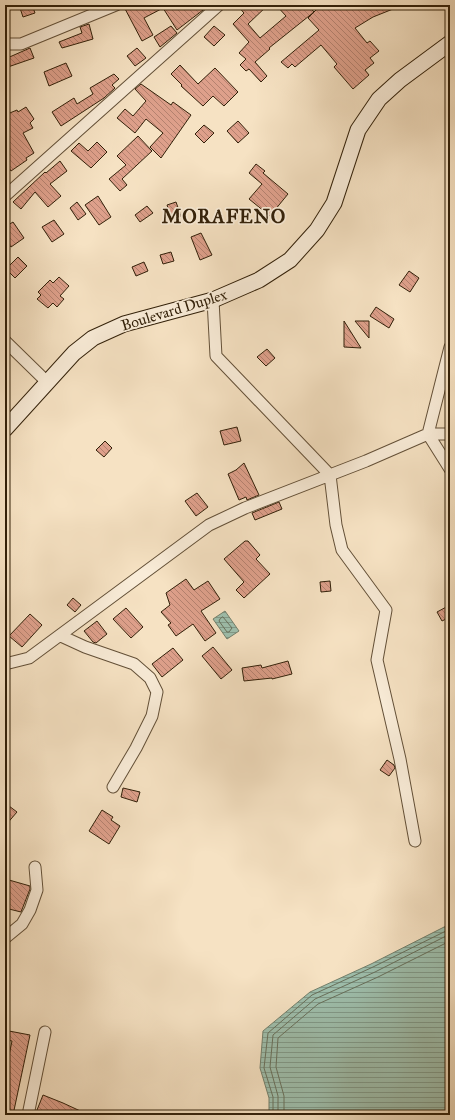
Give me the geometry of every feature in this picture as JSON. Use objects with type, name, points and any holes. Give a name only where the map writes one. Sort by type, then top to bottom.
[{"type":"street","points":[[5,44],[21,44],[116,5]]},
{"type":"street","points":[[5,196],[219,5]]},
{"type":"street","name":"Boulevard Duplex","points":[[5,429],[74,353],[94,338],[124,324],[213,300],[259,280],[290,260],[317,230],[334,203],[358,130],[378,99],[400,80],[450,43]]},
{"type":"street","points":[[213,300],[216,356],[330,474],[336,525],[342,550],[386,610],[376,660],[400,759],[415,841]]},
{"type":"street","points":[[5,341],[48,383]]},
{"type":"street","points":[[450,347],[428,434],[450,469]]},
{"type":"street","points":[[5,664],[29,658],[61,636],[209,525],[245,508],[366,461],[428,434],[450,434]]},
{"type":"street","points":[[61,636],[85,647],[134,664],[150,678],[157,692],[152,716],[136,748],[113,787]]},
{"type":"street","points":[[5,938],[22,924],[30,910],[37,890],[35,868]]},
{"type":"street","points":[[28,1115],[45,1032]]},
{"type":"water","points":[[225,611],[239,631],[227,639],[213,619]]},
{"type":"water","points":[[450,924],[450,1115],[269,1115],[269,1098],[260,1068],[263,1031],[310,992],[371,964]]},
{"type":"building","points":[[19,5],[32,5],[35,13],[23,17]]},
{"type":"building","points":[[123,5],[199,5],[203,10],[177,30],[163,8],[144,18],[153,35],[142,41]]},
{"type":"building","points":[[237,5],[268,5],[248,24],[260,38],[286,16],[276,5],[295,5],[300,10],[308,5],[314,12],[269,48],[270,49],[255,62],[267,76],[261,82],[249,69],[246,71],[240,65],[246,59],[239,53],[249,42],[233,24],[244,13]]},
{"type":"building","points":[[321,5],[403,5],[373,17],[355,28],[367,43],[370,41],[379,51],[370,58],[374,63],[365,70],[369,75],[353,89],[334,67],[337,64],[321,45],[295,67],[292,64],[288,68],[281,62],[319,30],[308,18]]},
{"type":"building","points":[[89,24],[93,39],[62,48],[59,42],[82,33],[80,27]]},
{"type":"building","points":[[171,26],[177,33],[160,47],[154,37]]},
{"type":"building","points":[[214,26],[225,35],[214,46],[204,37]]},
{"type":"building","points":[[30,48],[34,58],[5,68],[5,59]]},
{"type":"building","points":[[137,48],[146,58],[135,66],[127,56]]},
{"type":"building","points":[[66,63],[72,76],[49,86],[44,72]]},
{"type":"building","points":[[180,65],[198,84],[215,68],[238,92],[224,106],[213,96],[203,106],[181,86],[182,85],[171,74]]},
{"type":"building","points":[[114,74],[119,79],[112,85],[115,88],[104,98],[61,126],[52,112],[74,98],[77,104],[93,94],[90,88]]},
{"type":"building","points":[[141,84],[171,105],[173,102],[191,115],[161,158],[150,147],[163,133],[146,119],[135,133],[117,118],[125,109],[133,116],[146,101],[135,89]]},
{"type":"building","points":[[26,107],[34,119],[30,123],[33,128],[23,133],[34,153],[11,171],[5,162],[5,115],[17,110],[18,112]]},
{"type":"building","points":[[238,121],[249,133],[238,143],[227,131]]},
{"type":"building","points":[[204,125],[214,133],[204,143],[195,134]]},
{"type":"building","points":[[138,136],[152,151],[122,179],[127,185],[120,191],[109,179],[126,165],[117,156]]},
{"type":"building","points":[[97,142],[107,152],[91,168],[71,151],[79,143],[88,151]]},
{"type":"building","points":[[60,161],[67,171],[50,184],[61,196],[48,207],[35,192],[21,209],[13,202],[45,172],[46,173]]},
{"type":"building","points":[[256,164],[265,171],[263,173],[288,194],[270,216],[249,199],[262,184],[249,173]]},
{"type":"building","points":[[98,196],[111,217],[99,225],[85,205]]},
{"type":"building","points":[[77,202],[86,214],[78,220],[70,208]]},
{"type":"building","points":[[176,202],[181,216],[172,219],[167,205]]},
{"type":"building","points":[[147,206],[153,213],[140,222],[135,215]]},
{"type":"building","points":[[54,220],[64,234],[52,242],[42,227]]},
{"type":"building","points":[[13,222],[24,238],[11,247],[5,239],[5,227]]},
{"type":"building","points":[[201,233],[212,255],[200,260],[191,237]]},
{"type":"building","points":[[171,252],[174,261],[163,264],[160,255]]},
{"type":"building","points":[[18,257],[27,266],[15,278],[6,269]]},
{"type":"building","points":[[144,262],[148,271],[136,276],[132,267]]},
{"type":"building","points":[[409,271],[419,278],[410,292],[399,285]]},
{"type":"building","points":[[59,277],[69,286],[60,296],[64,299],[57,307],[53,303],[48,308],[37,299],[41,295],[38,292],[50,280],[53,283]]},
{"type":"building","points":[[376,307],[394,319],[389,328],[370,316]]},
{"type":"building","points":[[344,321],[361,348],[344,347]]},
{"type":"building","points":[[355,321],[369,321],[369,338]]},
{"type":"building","points":[[267,349],[275,358],[266,366],[257,357]]},
{"type":"building","points":[[237,427],[241,441],[224,445],[220,431]]},
{"type":"building","points":[[105,441],[112,448],[104,457],[96,450]]},
{"type":"building","points":[[244,463],[259,495],[247,500],[246,497],[239,500],[228,474],[236,470]]},
{"type":"building","points":[[197,493],[208,507],[196,516],[185,501]]},
{"type":"building","points":[[279,502],[282,509],[255,520],[252,513]]},
{"type":"building","points":[[245,541],[248,541],[260,555],[256,559],[270,574],[244,598],[236,590],[244,582],[224,559]]},
{"type":"building","points":[[186,579],[194,590],[208,581],[220,599],[201,611],[216,633],[205,641],[193,624],[176,636],[168,625],[171,623],[161,612],[170,605],[166,593]]},
{"type":"building","points":[[330,581],[331,591],[321,592],[320,582]]},
{"type":"building","points":[[73,598],[81,605],[75,612],[67,605]]},
{"type":"building","points":[[450,605],[450,617],[442,621],[437,612]]},
{"type":"building","points":[[126,608],[143,627],[131,638],[113,619]]},
{"type":"building","points":[[30,614],[42,625],[22,647],[9,636]]},
{"type":"building","points":[[97,621],[107,634],[96,643],[93,642],[84,631]]},
{"type":"building","points":[[213,647],[232,670],[221,679],[202,656]]},
{"type":"building","points":[[173,648],[183,660],[162,677],[152,664]]},
{"type":"building","points":[[288,661],[292,674],[272,679],[244,681],[242,668],[261,665],[262,668]]},
{"type":"building","points":[[387,760],[394,765],[395,768],[389,776],[380,770]]},
{"type":"building","points":[[123,788],[140,792],[137,802],[121,797]]},
{"type":"building","points":[[9,806],[17,812],[5,826],[5,811]]},
{"type":"building","points":[[102,810],[113,817],[111,820],[120,826],[109,844],[89,831]]},
{"type":"building","points":[[9,880],[30,886],[21,912],[5,908],[5,897]]},
{"type":"building","points":[[9,1031],[30,1035],[13,1115],[5,1115],[5,1065],[7,1065],[12,1041],[7,1040]]},
{"type":"building","points":[[43,1095],[63,1103],[89,1115],[35,1115]]},
{"type":"district","name":"MORAFENO","points":[[224,216]]}]
